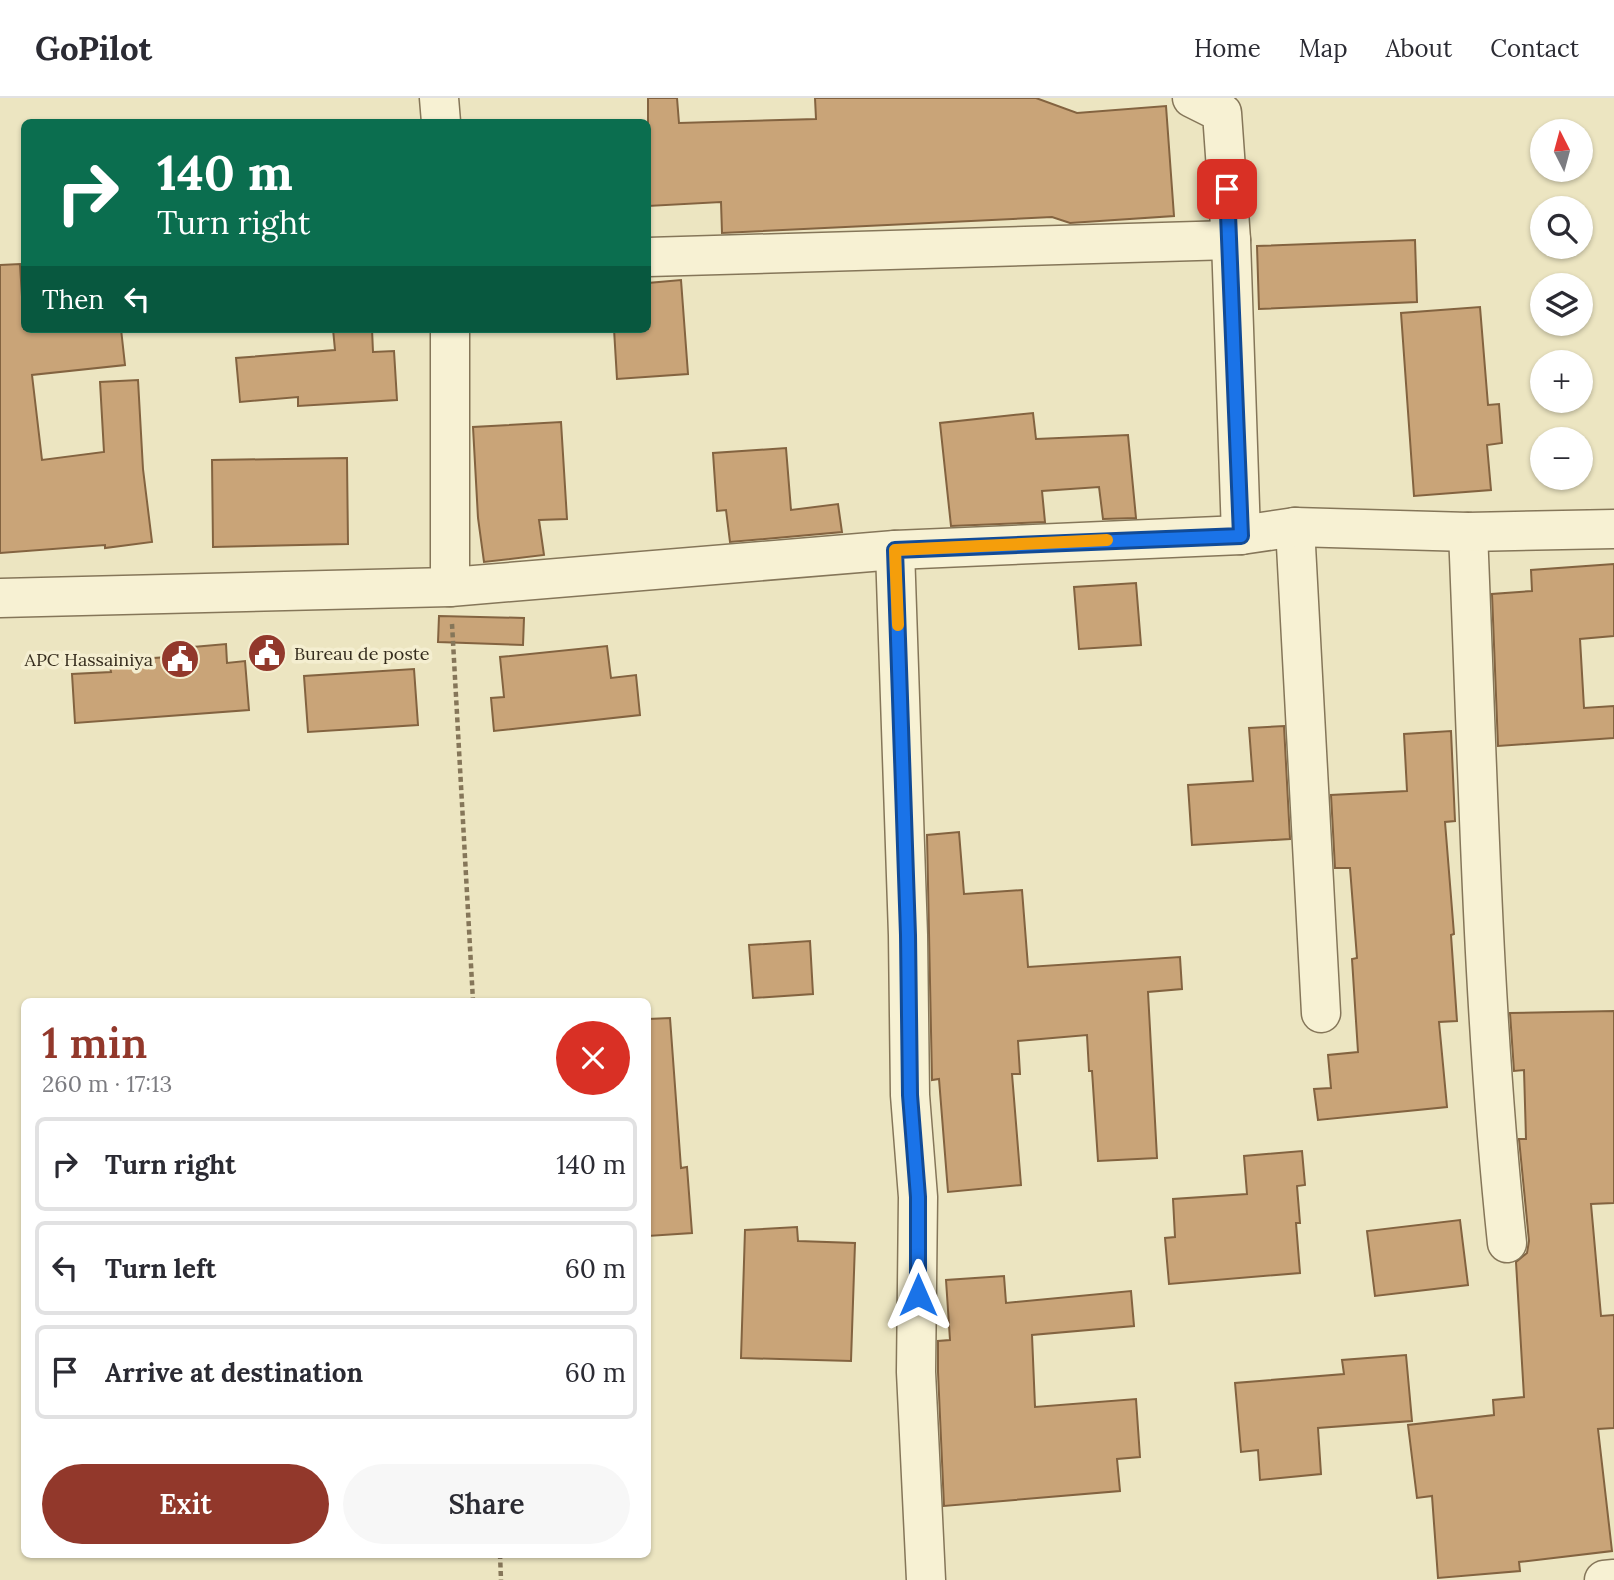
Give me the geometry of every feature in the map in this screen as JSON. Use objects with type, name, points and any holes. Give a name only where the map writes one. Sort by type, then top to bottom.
[{"type":"street","points":[[439,98],[441,119]]},
{"type":"street","points":[[1192,98],[1222,113],[1231,240],[1241,536]]},
{"type":"street","points":[[651,257],[1231,240]]},
{"type":"street","points":[[450,333],[450,587]]},
{"type":"street","points":[[1294,527],[1321,1013]]},
{"type":"street","points":[[0,598],[450,587],[895,550],[1241,536],[1294,527],[1468,532],[1614,530]]},
{"type":"street","points":[[1468,532],[1487,1005],[1494,1118],[1507,1243]]},
{"type":"street","points":[[895,550],[908,935],[910,1095],[918,1197],[916,1372],[926,1580]]},
{"type":"street","points":[[1604,1580],[1614,1579]]},
{"type":"path","points":[[450,587],[473,998]]},
{"type":"path","points":[[500,1558],[502,1580]]},
{"type":"building","points":[[648,98],[677,98],[679,123],[816,119],[815,98],[1036,98],[1077,113],[1166,106],[1174,216],[1070,223],[1052,217],[722,233],[721,202],[651,206],[651,119],[648,119]]},
{"type":"building","points":[[1415,240],[1417,302],[1259,309],[1257,246]]},
{"type":"building","points":[[20,264],[21,333],[121,333],[125,365],[32,375],[42,460],[104,452],[100,382],[138,380],[143,469],[152,542],[105,548],[105,545],[0,553],[0,265]]},
{"type":"building","points":[[681,280],[688,374],[617,379],[614,333],[651,333],[651,283]]},
{"type":"building","points":[[1480,307],[1488,405],[1499,404],[1502,443],[1487,445],[1491,490],[1414,496],[1401,313]]},
{"type":"building","points":[[333,333],[372,333],[373,352],[394,351],[397,400],[298,406],[298,397],[240,402],[236,358],[335,350]]},
{"type":"building","points":[[1033,413],[1036,439],[1128,435],[1136,518],[1103,519],[1099,487],[1042,491],[1045,522],[951,526],[940,423]]},
{"type":"building","points":[[561,422],[567,519],[539,520],[544,555],[484,562],[478,518],[473,427]]},
{"type":"building","points":[[786,448],[791,510],[838,504],[842,532],[730,542],[726,510],[717,511],[713,453]]},
{"type":"building","points":[[347,458],[348,544],[213,547],[212,460]]},
{"type":"building","points":[[1614,564],[1614,636],[1580,639],[1584,708],[1614,706],[1614,738],[1498,746],[1492,594],[1532,591],[1531,570]]},
{"type":"building","points":[[1136,583],[1141,645],[1079,649],[1074,587]]},
{"type":"building","points":[[439,616],[524,618],[523,645],[438,642]]},
{"type":"building","points":[[226,644],[227,663],[245,661],[249,710],[75,723],[72,674],[111,672],[109,661],[183,656],[182,648]]},
{"type":"building","points":[[607,646],[611,678],[636,675],[640,715],[494,731],[491,698],[504,697],[500,657]]},
{"type":"building","points":[[414,669],[418,725],[308,732],[304,676]]},
{"type":"building","points":[[1284,726],[1290,839],[1192,845],[1188,785],[1253,781],[1249,728]]},
{"type":"building","points":[[1451,731],[1455,821],[1445,822],[1454,934],[1451,935],[1457,1021],[1439,1022],[1447,1107],[1318,1120],[1314,1089],[1331,1088],[1328,1055],[1358,1052],[1352,959],[1357,958],[1350,868],[1335,868],[1331,795],[1407,791],[1404,734]]},
{"type":"building","points":[[959,832],[964,894],[1022,890],[1028,967],[1180,957],[1182,989],[1148,992],[1157,1158],[1098,1161],[1087,1035],[1018,1041],[1020,1074],[1012,1074],[1021,1185],[948,1192],[939,1079],[932,1080],[927,835]]},
{"type":"building","points":[[810,941],[813,994],[753,998],[749,945]]},
{"type":"building","points":[[1614,1011],[1614,1203],[1591,1204],[1601,1316],[1614,1315],[1614,1428],[1598,1429],[1612,1551],[1519,1562],[1520,1571],[1438,1578],[1432,1496],[1417,1498],[1408,1425],[1494,1415],[1493,1400],[1524,1397],[1516,1262],[1527,1253],[1529,1241],[1519,1139],[1526,1139],[1524,1070],[1514,1071],[1510,1013]]},
{"type":"building","points":[[670,1018],[681,1168],[687,1167],[692,1233],[651,1236],[651,1019]]},
{"type":"building","points":[[1302,1151],[1305,1185],[1297,1186],[1300,1223],[1296,1223],[1300,1273],[1169,1284],[1165,1238],[1175,1237],[1173,1199],[1247,1194],[1244,1156]]},
{"type":"building","points":[[1460,1220],[1468,1285],[1375,1296],[1367,1231]]},
{"type":"building","points":[[797,1227],[798,1241],[855,1243],[851,1361],[741,1358],[745,1230]]},
{"type":"building","points":[[1004,1276],[1006,1303],[1131,1291],[1134,1326],[1032,1335],[1035,1407],[1136,1399],[1140,1457],[1117,1459],[1120,1491],[944,1506],[938,1341],[950,1340],[946,1280]]},
{"type":"building","points":[[1406,1355],[1412,1421],[1318,1428],[1321,1474],[1260,1480],[1258,1450],[1241,1452],[1235,1383],[1344,1374],[1342,1360]]},
{"type":"slow traffic","points":[[898,625],[895,550],[1107,540]]},
{"type":"place","name":"Bureau de poste","points":[[267,653]]},
{"type":"place","name":"APC Hassainiya","points":[[180,659]]},
{"type":"route","points":[[918,1295],[918,1197],[910,1095],[908,935],[895,550],[1241,536],[1227,189]]}]
